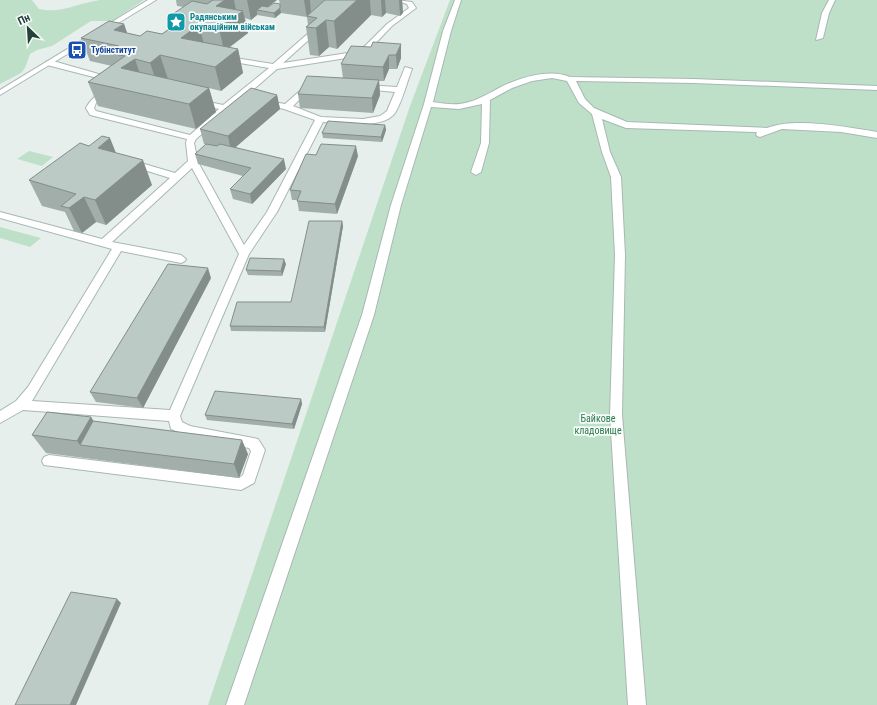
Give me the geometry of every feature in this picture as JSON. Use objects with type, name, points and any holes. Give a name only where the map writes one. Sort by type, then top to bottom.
[{"type":"street","points":[[0,93],[153,0]]},
{"type":"street","points":[[218,56],[275,67],[356,54],[366,50],[395,20],[403,18],[413,8],[410,3],[398,0]]},
{"type":"street","points":[[237,704],[368,315],[396,205],[428,104],[447,30],[458,0]]},
{"type":"street","points":[[819,38],[827,7],[832,0]]},
{"type":"street","points":[[244,254],[193,162],[190,143],[192,138],[225,108],[247,98],[275,67],[319,26]]},
{"type":"street","points":[[50,63],[122,82],[93,102],[90,108],[93,113],[192,138]]},
{"type":"street","points":[[247,98],[287,107],[320,119],[363,122],[383,118],[391,112],[408,69]]},
{"type":"street","points":[[428,104],[442,106],[464,106],[486,99],[505,88],[549,76],[560,76],[569,79],[724,82],[877,88]]},
{"type":"street","points":[[569,79],[574,84],[581,100],[596,113],[608,120],[626,125],[755,129],[768,131]]},
{"type":"street","points":[[287,107],[311,83],[318,84]]},
{"type":"street","points":[[355,86],[400,90]]},
{"type":"street","points":[[189,99],[225,108]]},
{"type":"street","points":[[476,172],[485,143],[486,99]]},
{"type":"street","points":[[596,113],[606,152],[616,177],[620,255],[616,415],[637,705]]},
{"type":"street","points":[[49,461],[241,484],[249,479],[258,450],[253,444],[188,431],[176,425],[174,416],[244,254],[272,212],[320,119]]},
{"type":"street","points":[[754,136],[781,126],[841,129],[877,135]]},
{"type":"street","points":[[118,160],[178,177]]},
{"type":"street","points":[[104,243],[193,162]]},
{"type":"street","points":[[0,215],[118,247],[182,259]]},
{"type":"street","points":[[0,418],[21,405],[32,391],[118,247]]},
{"type":"street","points":[[21,405],[174,416]]},
{"type":"green space","points":[[0,0],[32,0],[39,9],[55,10],[100,0],[144,0],[112,21],[91,21],[52,46],[37,50],[30,54],[25,68],[21,73],[0,84]]},
{"type":"green space","name":"Байкове кладовище","points":[[450,0],[877,0],[877,705],[208,705],[410,106]]},
{"type":"green space","points":[[29,151],[53,157],[42,166],[17,159]]},
{"type":"green space","points":[[0,227],[41,238],[30,247],[0,238]]},
{"type":"building","points":[[213,0],[225,0],[216,6],[243,11],[219,28],[199,25],[181,38],[238,49],[215,67],[160,55],[150,63],[135,59],[121,68],[209,88],[189,104],[88,82],[125,56],[109,53],[119,46],[81,38],[109,21],[124,24],[114,30],[140,36],[147,31],[162,34],[181,21],[167,18],[192,1],[207,4]]},
{"type":"building","points":[[325,0],[357,0],[334,21],[326,20],[316,28],[306,27],[317,18],[307,16]]},
{"type":"building","points":[[274,3],[280,4],[280,8],[274,13],[257,10],[262,6],[268,7]]},
{"type":"building","points":[[373,42],[401,44],[396,55],[389,55],[383,67],[341,64],[351,46],[371,47]]},
{"type":"building","points":[[307,76],[379,80],[372,98],[298,94]]},
{"type":"building","points":[[251,88],[277,95],[228,136],[200,129]]},
{"type":"building","points":[[328,121],[385,125],[381,137],[322,133]]},
{"type":"building","points":[[102,136],[110,138],[98,148],[143,160],[95,200],[84,197],[69,208],[61,206],[76,194],[29,180],[80,143],[89,146]]},
{"type":"building","points":[[206,144],[217,146],[220,144],[284,159],[250,194],[230,189],[251,168],[195,154]]},
{"type":"building","points":[[321,144],[356,146],[335,204],[297,201],[301,191],[290,190],[306,154],[316,155]]},
{"type":"building","points":[[309,221],[342,221],[324,327],[230,326],[237,302],[291,302]]},
{"type":"building","points":[[250,258],[284,259],[281,271],[246,270]]},
{"type":"building","points":[[168,264],[208,268],[137,398],[90,392]]},
{"type":"building","points":[[215,391],[301,399],[292,424],[205,415]]},
{"type":"building","points":[[47,412],[91,417],[77,441],[32,435]]},
{"type":"building","points":[[93,421],[242,440],[234,464],[80,445]]},
{"type":"building","points":[[71,592],[117,599],[70,705],[15,705]]},
{"type":"place","name":"Радянським окупаційним військам","points":[[176,22]]},
{"type":"place","name":"Тубінститут","points":[[77,50]]}]
